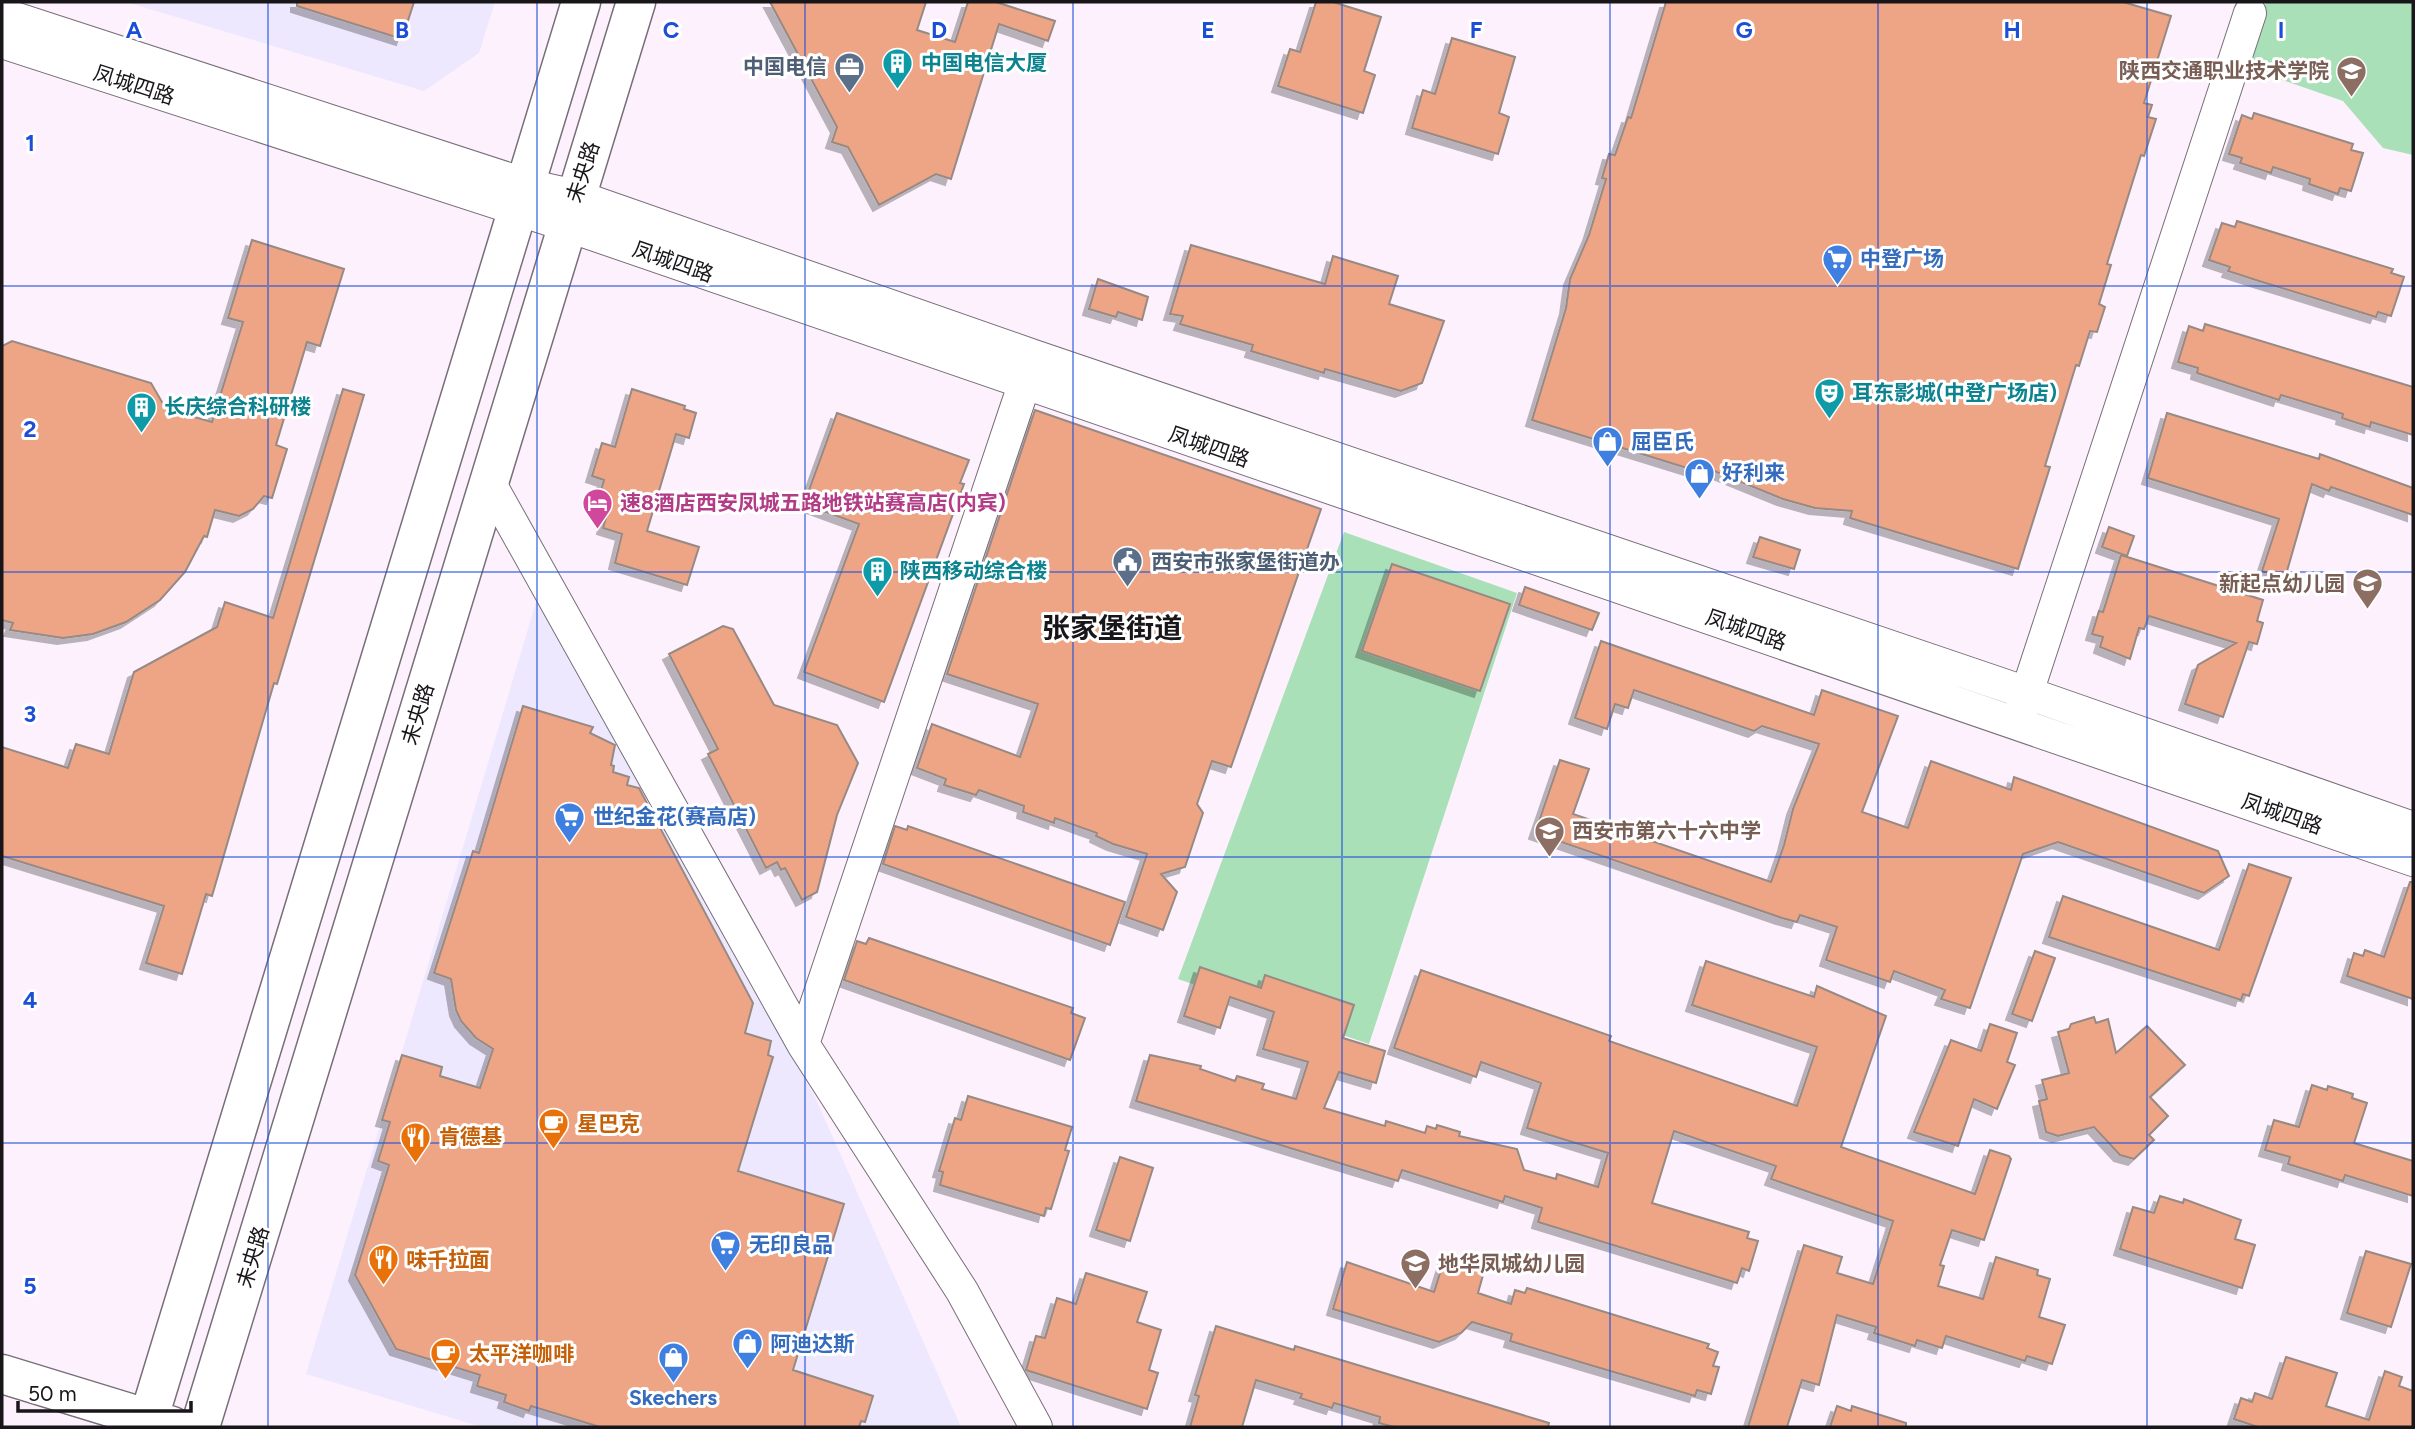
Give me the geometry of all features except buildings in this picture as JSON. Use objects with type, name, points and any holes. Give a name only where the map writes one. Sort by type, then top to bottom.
[{"type":"main road","points":[[2,1374],[157,1425],[582,2]]},
{"type":"main road","name":"未央路","points":[[200,1427],[636,2]]},
{"type":"main road","points":[[2,1401],[89,1427]]},
{"type":"street","points":[[2022,708],[2250,13]]},
{"type":"street","name":"凤城四路","points":[[2,14],[523,198]]},
{"type":"street","name":"凤城四路","points":[[2,42],[571,210],[1029,370],[2022,708],[2413,828]]},
{"type":"street","points":[[803,1044],[1029,370]]},
{"type":"street","points":[[489,482],[803,1044],[962,1291],[1036,1427]]},
{"type":"street","name":"凤城四路","points":[[2022,708],[2413,860]]},
{"type":"shaded area","points":[[126,2],[495,2],[479,53],[424,91]]},
{"type":"shaded area","name":"世纪金花(赛高店)","points":[[539,592],[815,1097],[961,1427],[482,1427],[306,1374]]},
{"type":"green space","name":"陕西交通职业技术学院","points":[[2266,2],[2413,2],[2413,155],[2383,148],[2343,101],[2245,67]]},
{"type":"green space","points":[[1344,532],[1517,593],[1369,1044],[1178,979]]},
{"type":"place","name":"中国电信大厦","points":[[898,90]]},
{"type":"place","name":"中国电信","points":[[850,94]]},
{"type":"place","name":"陕西交通职业技术学院","points":[[2352,98]]},
{"type":"place","name":"中登广场","points":[[1837,286]]},
{"type":"place","name":"耳东影城(中登广场店)","points":[[1829,420]]},
{"type":"place","name":"长庆综合科研楼","points":[[141,434]]},
{"type":"place","name":"屈臣氏","points":[[1608,469]]},
{"type":"place","name":"好利来","points":[[1699,500]]},
{"type":"place","name":"速8酒店西安凤城五路地铁站赛高店(内宾)","points":[[597,530]]},
{"type":"place","name":"西安市张家堡街道办","points":[[1128,589]]},
{"type":"place","name":"陕西移动综合楼","points":[[877,598]]},
{"type":"place","name":"新起点幼儿园","points":[[2368,611]]},
{"type":"place","name":"世纪金花(赛高店)","points":[[570,844]]},
{"type":"place","name":"西安市第六十六中学","points":[[1549,858]]},
{"type":"place","name":"星巴克","points":[[554,1151]]},
{"type":"place","name":"肯德基","points":[[416,1164]]},
{"type":"place","name":"无印良品","points":[[726,1272]]},
{"type":"place","name":"味千拉面","points":[[383,1287]]},
{"type":"place","name":"地华凤城幼儿园","points":[[1415,1291]]},
{"type":"place","name":"阿迪达斯","points":[[747,1371]]},
{"type":"place","name":"太平洋咖啡","points":[[446,1381]]},
{"type":"place","name":"Skechers","points":[[673,1385]]},
{"type":"district","name":"张家堡街道","points":[[1112,628]]}]
